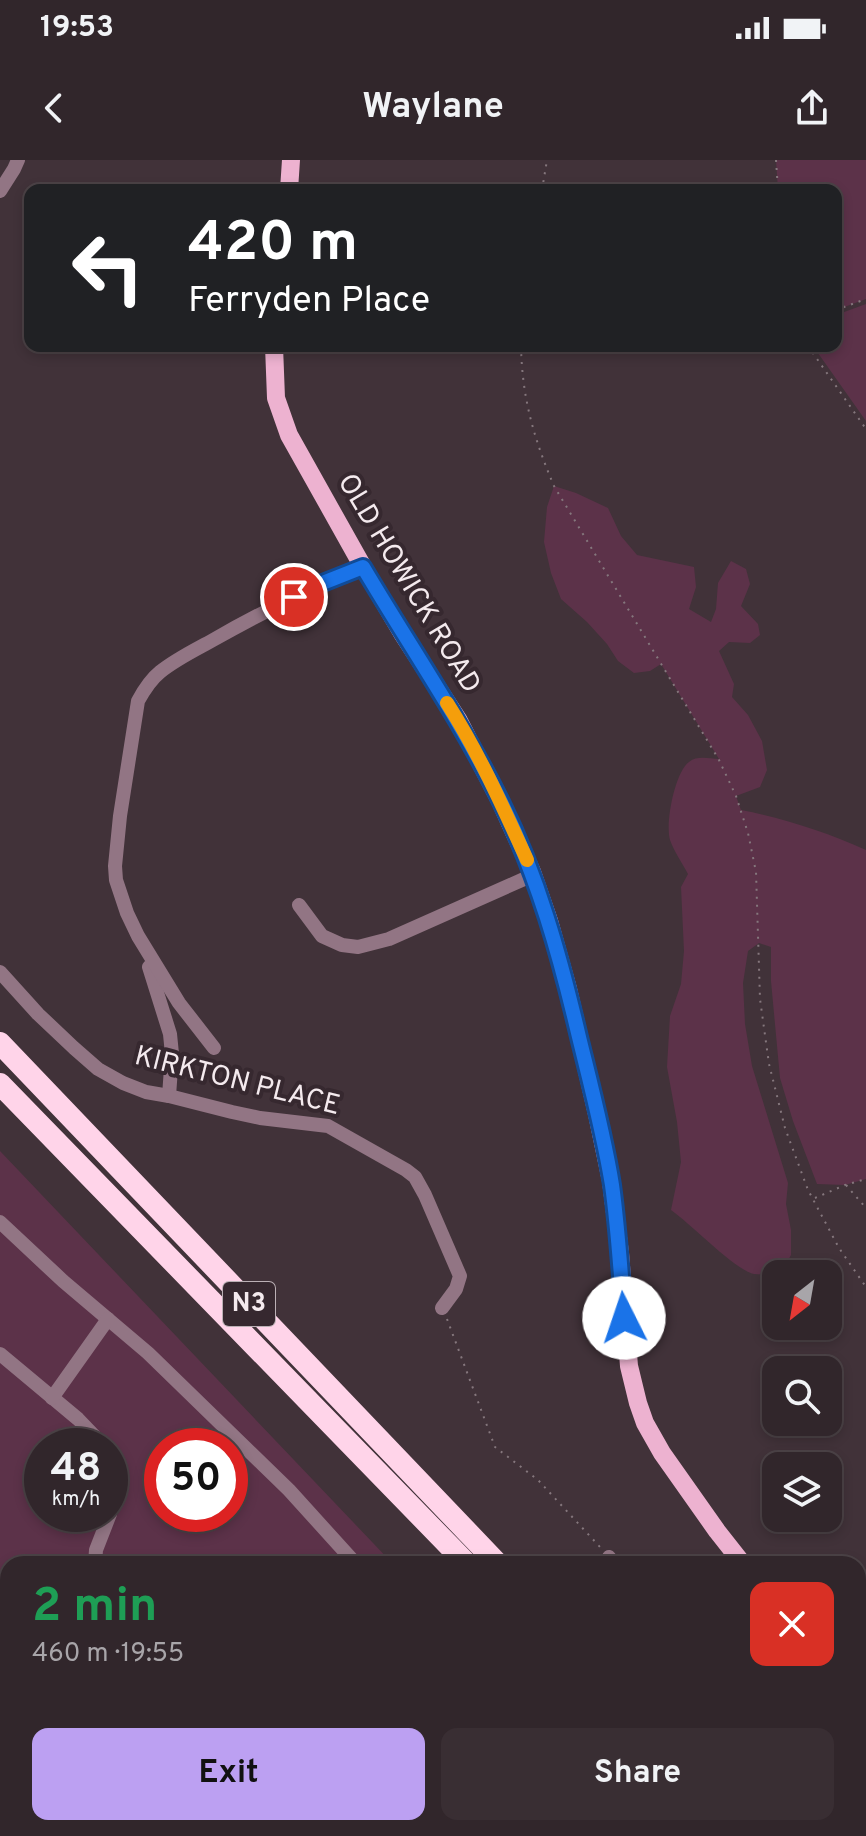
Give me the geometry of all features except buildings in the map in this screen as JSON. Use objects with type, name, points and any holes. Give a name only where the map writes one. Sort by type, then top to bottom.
[{"type":"highway","name":"N3","points":[[0,1043],[490,1556]]},
{"type":"highway","name":"N3","points":[[0,1084],[459,1556]]},
{"type":"main road","points":[[289,184],[291,160]]},
{"type":"main road","name":"OLD HOWICK ROAD","points":[[274,352],[274,382],[280,413],[289,435],[402,633],[459,721],[533,875],[560,956],[611,1181],[629,1366],[638,1403],[662,1453],[737,1556]]},
{"type":"street","points":[[0,191],[18,160]]},
{"type":"street","points":[[169,1096],[170,1034],[158,990],[116,880],[120,816],[138,701],[146,686],[178,659],[315,586],[363,567]]},
{"type":"street","points":[[299,905],[322,936],[342,945],[358,947],[389,939],[533,875]]},
{"type":"street","points":[[138,936],[179,1003],[214,1048]]},
{"type":"street","name":"KIRKTON PLACE","points":[[0,972],[38,1014],[98,1069],[123,1083],[146,1092],[260,1118],[328,1126],[406,1170],[415,1177],[425,1195],[460,1276],[456,1289],[442,1308]]},
{"type":"street","points":[[0,1222],[148,1353],[289,1490],[349,1556]]},
{"type":"street","points":[[52,1398],[108,1319]]},
{"type":"street","points":[[0,1354],[87,1428]]},
{"type":"street","points":[[96,1556],[103,1532]]},
{"type":"path","points":[[543,184],[547,160]]},
{"type":"path","points":[[776,160],[778,184]]},
{"type":"path","points":[[842,308],[866,299]]},
{"type":"path","points":[[521,352],[527,411],[538,449],[554,486],[719,760],[736,796],[756,872],[760,999],[769,1064],[785,1128],[813,1198],[839,1248],[866,1287]]},
{"type":"path","points":[[812,352],[866,429]]},
{"type":"path","points":[[813,1198],[866,1179]]},
{"type":"path","points":[[845,1185],[866,1208]]},
{"type":"path","points":[[442,1308],[495,1447],[538,1480],[608,1556]]},
{"type":"shaded area","points":[[776,160],[866,160],[866,299],[842,308],[842,184],[778,184]]},
{"type":"shaded area","points":[[866,304],[866,421],[817,352],[842,352],[842,313]]},
{"type":"shaded area","points":[[554,486],[576,493],[608,508],[621,536],[637,555],[694,567],[696,587],[689,609],[711,622],[716,609],[718,583],[731,561],[746,569],[750,584],[741,606],[758,624],[760,635],[750,643],[729,642],[719,651],[734,684],[732,697],[748,715],[762,741],[767,770],[760,787],[736,796],[741,810],[804,826],[866,850],[866,1179],[845,1185],[817,1184],[780,1078],[771,947],[759,943],[748,951],[743,983],[745,1024],[752,1066],[788,1183],[786,1204],[791,1230],[791,1255],[788,1260],[762,1260],[762,1274],[746,1271],[671,1210],[681,1162],[667,1067],[670,1016],[681,984],[684,951],[681,887],[688,874],[670,840],[669,822],[672,798],[684,768],[696,759],[719,759],[661,664],[650,671],[634,673],[618,661],[587,622],[561,599],[544,542],[547,507]]},
{"type":"shaded area","points":[[0,1151],[385,1556],[0,1556]]},
{"type":"slow traffic","points":[[447,703],[501,803],[527,860]]},
{"type":"route","points":[[294,597],[363,567],[459,721],[501,803],[532,872],[568,989],[611,1181],[624,1318]]}]
